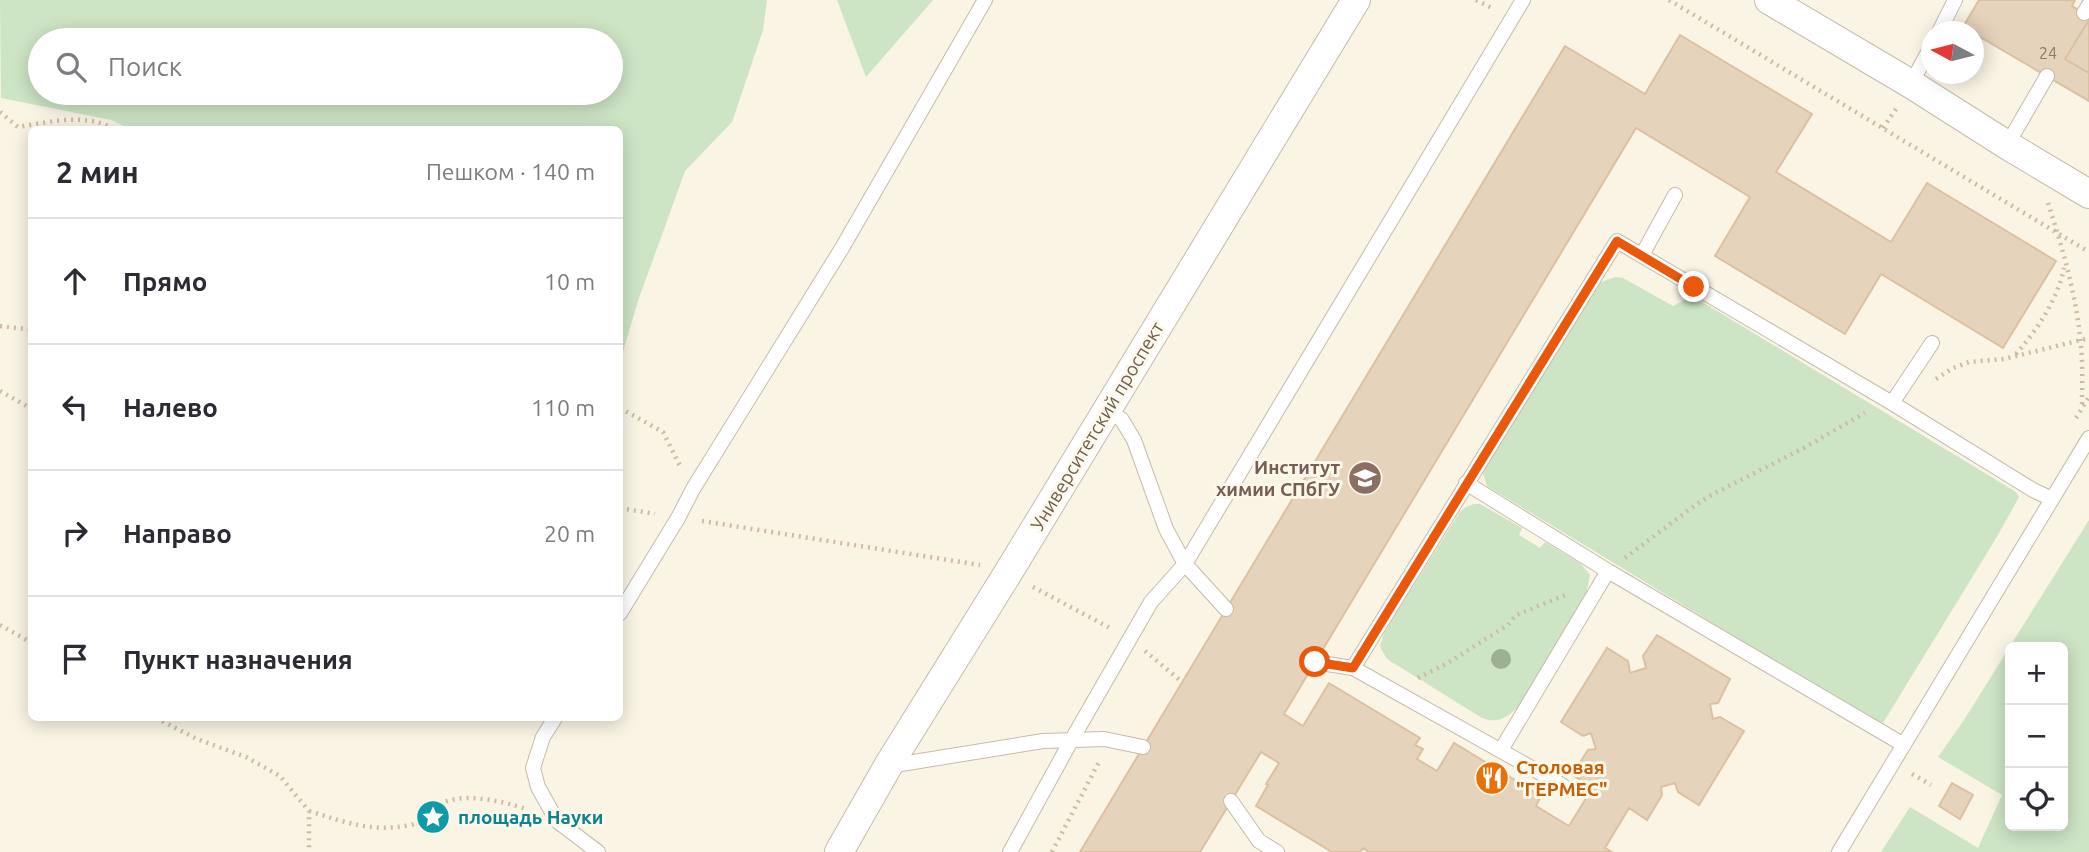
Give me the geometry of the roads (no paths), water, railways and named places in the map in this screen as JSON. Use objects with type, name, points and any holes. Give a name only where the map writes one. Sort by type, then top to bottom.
[{"type":"street","name":"Университетский проспект","points":[[839,852],[888,766],[1356,0]]},
{"type":"street","points":[[1769,0],[2089,194]]},
{"type":"lane","points":[[623,608],[842,248],[985,0]]},
{"type":"lane","points":[[1010,852],[1151,602],[1185,564],[1523,0]]},
{"type":"lane","points":[[1944,21],[1955,0]]},
{"type":"lane","points":[[1911,84],[1921,64]]},
{"type":"lane","points":[[2007,145],[2047,76]]},
{"type":"lane","points":[[1642,255],[1675,195]]},
{"type":"lane","points":[[1353,668],[1617,241],[2052,499]]},
{"type":"lane","points":[[1892,402],[1932,344]]},
{"type":"lane","points":[[1107,408],[1122,421],[1134,440],[1166,529],[1185,564],[1226,609]]},
{"type":"lane","points":[[1839,852],[2089,438]]},
{"type":"lane","points":[[1466,483],[1608,571],[1904,745]]},
{"type":"lane","points":[[1502,750],[1608,571]]},
{"type":"lane","points":[[1315,662],[1353,668],[1562,785]]},
{"type":"lane","points":[[553,721],[543,737],[533,768],[538,787],[557,821],[598,852]]},
{"type":"lane","points":[[888,766],[1043,741],[1104,739],[1143,747]]},
{"type":"lane","points":[[1231,801],[1255,847],[1277,852]]},
{"type":"place","name":"Институт химии СПбГУ","points":[[1365,478]]},
{"type":"place","name":"Столовая \"ГЕРМЕС\"","points":[[1492,778]]},
{"type":"place","name":"площадь Науки","points":[[433,817]]}]
